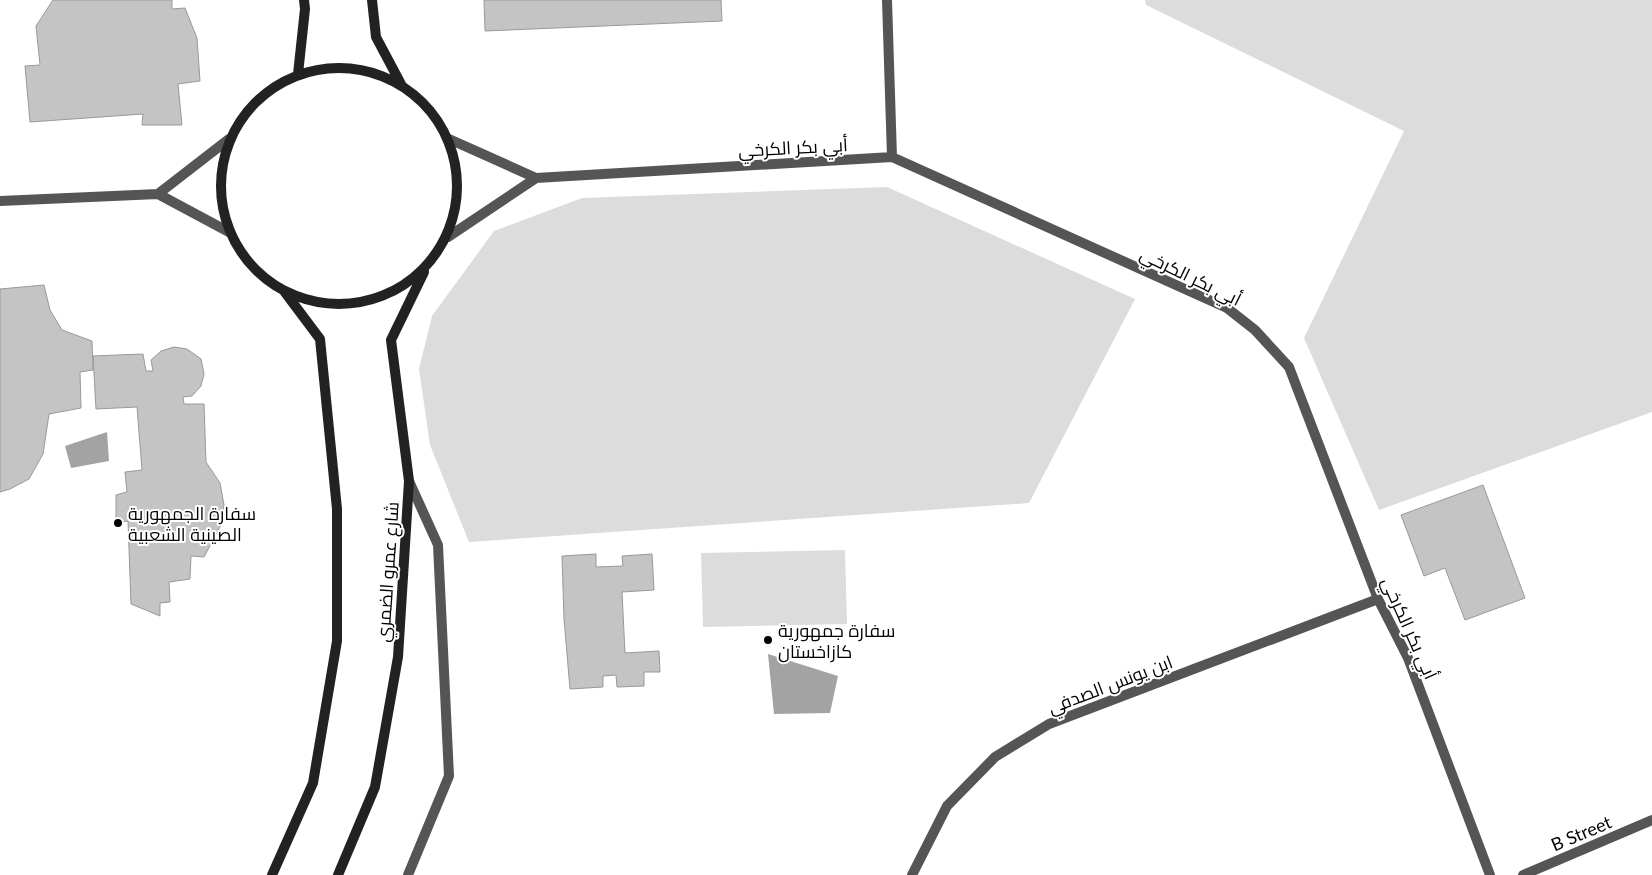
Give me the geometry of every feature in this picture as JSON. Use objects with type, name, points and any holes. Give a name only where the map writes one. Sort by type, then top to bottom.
[{"type":"street","points":[[298,74],[305,9],[304,0]]},
{"type":"street","points":[[372,0],[376,37],[401,84],[449,139],[536,178]]},
{"type":"street","points":[[887,0],[892,157]]},
{"type":"street","points":[[272,875],[313,783],[337,641],[337,509],[320,339],[283,291],[240,251],[229,232],[221,202],[221,170],[229,139],[246,111],[270,89],[298,74],[333,67],[368,70],[401,84]]},
{"type":"street","points":[[158,194],[229,139]]},
{"type":"street","points":[[283,291],[319,303],[357,304],[393,293],[424,271],[438,255],[448,237],[458,205],[458,171],[449,139]]},
{"type":"street","name":"أبي بكر الكرخي","points":[[536,178],[892,157],[1227,308],[1255,330],[1289,367],[1378,599],[1408,658],[1490,875]]},
{"type":"street","points":[[448,237],[536,178]]},
{"type":"street","points":[[0,201],[158,194],[229,232]]},
{"type":"street","name":"شارع عمرو الضمري","points":[[338,875],[375,787],[398,657],[409,481],[391,340],[424,271]]},
{"type":"street","points":[[408,875],[449,776],[438,545],[409,481]]},
{"type":"street","name":"ابن يونس الصدفي","points":[[912,875],[947,806],[995,757],[1049,724],[1378,599]]},
{"type":"street","name":"B Street","points":[[1523,875],[1652,820]]},
{"type":"shaded area","points":[[1145,0],[1652,0],[1652,412],[1379,510],[1304,338],[1404,131],[1146,5]]},
{"type":"shaded area","points":[[887,187],[1135,299],[1029,503],[469,542],[430,445],[419,369],[432,316],[494,231],[582,198]]},
{"type":"shaded area","points":[[107,432],[109,461],[71,468],[65,446]]},
{"type":"shaded area","points":[[845,550],[847,624],[703,627],[701,553]]},
{"type":"shaded area","points":[[768,654],[838,676],[830,713],[774,714]]},
{"type":"building","points":[[53,0],[172,0],[172,9],[185,8],[197,38],[200,81],[178,84],[182,125],[142,125],[143,114],[30,122],[25,66],[40,65],[36,26]]},
{"type":"building","points":[[484,0],[721,0],[722,21],[485,31]]},
{"type":"building","points":[[44,285],[50,310],[62,330],[92,341],[93,370],[80,372],[81,408],[49,414],[43,454],[29,479],[0,492],[0,289]]},
{"type":"building","points":[[174,347],[187,349],[201,359],[204,374],[201,386],[192,396],[183,397],[184,404],[204,404],[206,462],[220,483],[224,505],[221,525],[204,557],[191,556],[190,579],[169,582],[170,602],[160,603],[160,616],[131,604],[128,521],[116,523],[116,495],[127,492],[125,472],[142,470],[137,407],[96,409],[93,356],[143,354],[146,371],[153,371],[151,360],[161,351]]},
{"type":"building","points":[[1483,485],[1525,598],[1465,620],[1445,568],[1424,576],[1401,515]]},
{"type":"building","points":[[596,554],[596,567],[623,566],[622,556],[652,554],[654,590],[622,592],[625,653],[659,651],[660,672],[644,672],[644,686],[617,687],[616,675],[603,676],[603,687],[570,689],[564,619],[562,556]]},
{"type":"place","name":"سفارة الجمهورية الصينية الشعبية","points":[[118,523]]},
{"type":"place","name":"سفارة جمهورية كازاخستان","points":[[768,640]]}]
